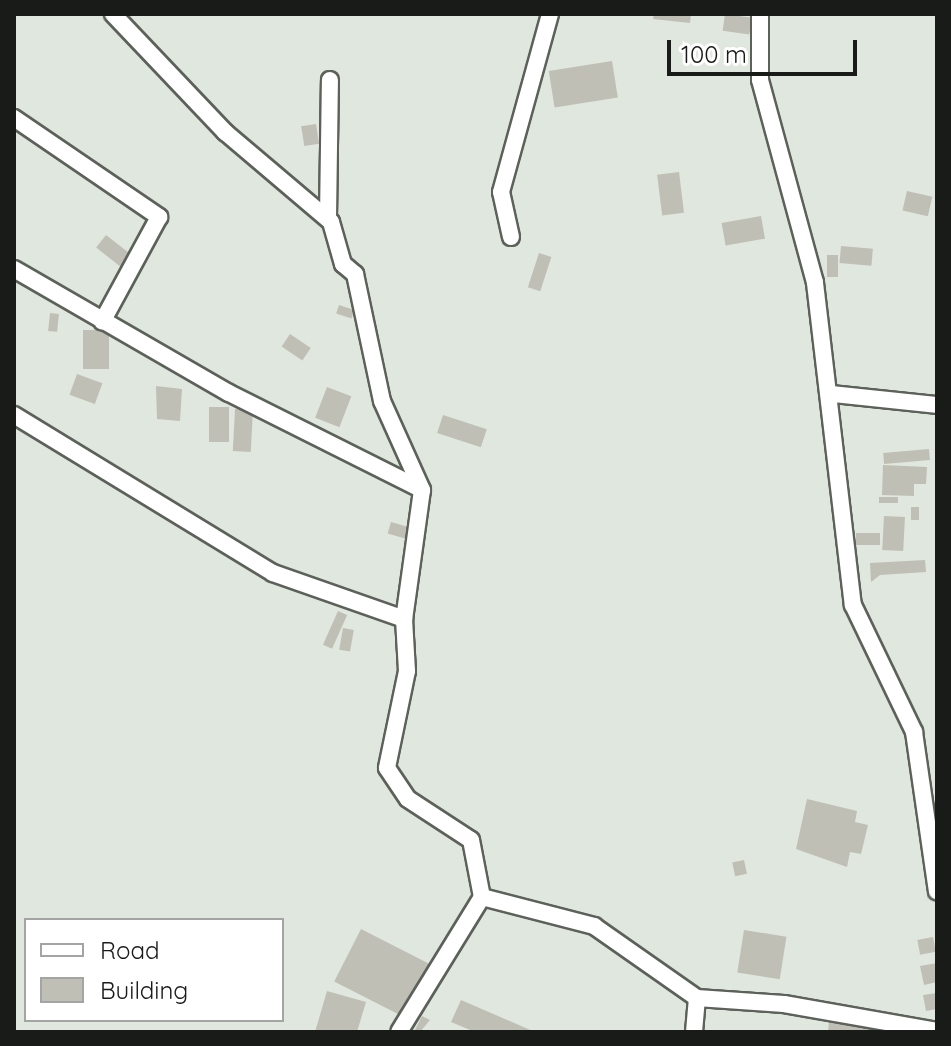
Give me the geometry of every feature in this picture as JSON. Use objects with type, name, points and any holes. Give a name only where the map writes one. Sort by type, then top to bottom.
[{"type":"street","points":[[113,14],[225,132],[328,218]]},
{"type":"street","points":[[511,237],[501,192],[550,14]]},
{"type":"street","points":[[760,14],[757,66],[805,231],[832,394],[853,605],[914,732],[937,891]]},
{"type":"street","points":[[330,80],[328,218],[343,264],[355,274],[382,401],[422,490],[404,619],[407,671],[387,768],[408,799],[471,840],[482,897],[399,1032]]},
{"type":"street","points":[[14,118],[159,217],[102,322]]},
{"type":"street","points":[[14,269],[102,322],[422,490]]},
{"type":"street","points":[[832,394],[937,405]]},
{"type":"street","points":[[14,415],[273,573],[404,619]]},
{"type":"street","points":[[482,897],[594,926],[697,998],[784,1004],[937,1031]]},
{"type":"street","points":[[694,1032],[697,998]]},
{"type":"building","points":[[654,14],[691,14],[690,23],[653,19]]},
{"type":"building","points":[[725,14],[752,18],[749,35],[723,31]]},
{"type":"building","points":[[612,61],[618,98],[555,108],[549,71]]},
{"type":"building","points":[[316,124],[319,144],[304,146],[301,126]]},
{"type":"building","points":[[679,172],[684,213],[662,215],[657,175]]},
{"type":"building","points":[[907,191],[932,197],[928,216],[903,210]]},
{"type":"building","points":[[761,216],[765,239],[726,246],[722,223]]},
{"type":"building","points":[[106,235],[130,254],[121,267],[96,248]]},
{"type":"building","points":[[841,246],[873,249],[871,266],[840,263]]},
{"type":"building","points":[[539,253],[551,257],[540,291],[528,287]]},
{"type":"building","points":[[827,255],[838,255],[838,277],[827,277]]},
{"type":"building","points":[[339,305],[354,310],[351,319],[336,314]]},
{"type":"building","points":[[50,313],[59,314],[57,332],[48,331]]},
{"type":"building","points":[[83,330],[109,330],[109,369],[83,369]]},
{"type":"building","points":[[290,334],[311,348],[302,360],[282,346]]},
{"type":"building","points":[[77,374],[102,383],[95,404],[69,395]]},
{"type":"building","points":[[156,386],[182,389],[180,421],[157,419]]},
{"type":"building","points":[[327,387],[351,396],[339,427],[315,418]]},
{"type":"building","points":[[209,407],[229,407],[229,442],[209,442]]},
{"type":"building","points":[[235,409],[253,410],[251,452],[233,451]]},
{"type":"building","points":[[443,415],[487,429],[481,447],[437,433]]},
{"type":"building","points":[[929,449],[930,460],[884,464],[883,453]]},
{"type":"building","points":[[883,465],[927,467],[926,484],[914,484],[914,496],[882,495]]},
{"type":"building","points":[[879,497],[898,497],[898,503],[879,503]]},
{"type":"building","points":[[911,507],[919,507],[919,520],[911,520]]},
{"type":"building","points":[[884,516],[905,517],[903,551],[882,550]]},
{"type":"building","points":[[391,522],[416,529],[413,541],[388,534]]},
{"type":"building","points":[[856,533],[880,533],[880,545],[856,545]]},
{"type":"building","points":[[925,560],[926,572],[880,575],[871,582],[870,563]]},
{"type":"building","points":[[338,611],[347,615],[332,649],[323,645]]},
{"type":"building","points":[[343,628],[354,630],[350,652],[339,650]]},
{"type":"building","points":[[807,799],[857,811],[855,822],[868,825],[861,854],[850,852],[847,867],[796,849]]},
{"type":"building","points":[[744,860],[747,874],[735,876],[732,862]]},
{"type":"building","points":[[361,929],[430,964],[403,1017],[334,982]]},
{"type":"building","points":[[744,930],[786,937],[780,979],[737,972]]},
{"type":"building","points":[[933,937],[936,952],[920,955],[917,940]]},
{"type":"building","points":[[937,963],[937,982],[924,985],[920,966]]},
{"type":"building","points":[[327,991],[366,1002],[357,1032],[315,1032]]},
{"type":"building","points":[[937,993],[937,1009],[926,1011],[923,995]]},
{"type":"building","points":[[461,1000],[535,1032],[475,1032],[451,1022]]},
{"type":"building","points":[[422,1016],[430,1020],[420,1032],[415,1030]]},
{"type":"building","points":[[829,1021],[876,1026],[875,1032],[828,1032]]}]
